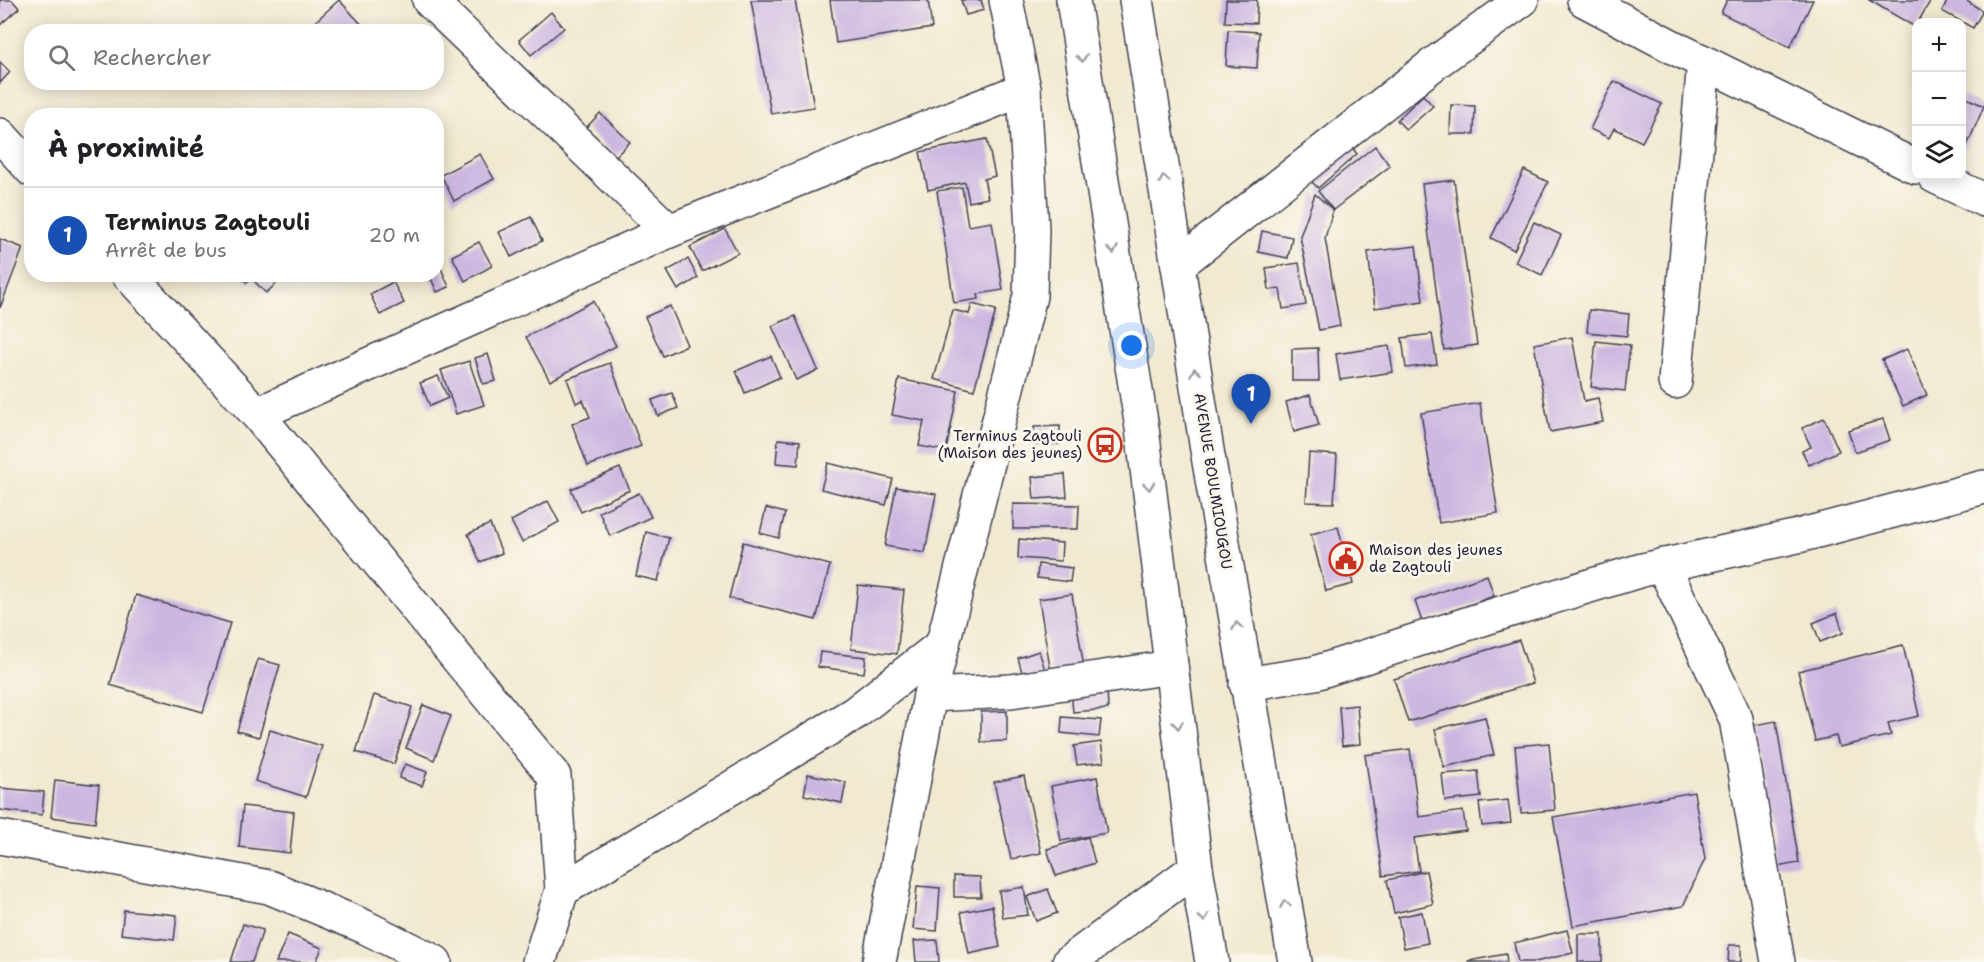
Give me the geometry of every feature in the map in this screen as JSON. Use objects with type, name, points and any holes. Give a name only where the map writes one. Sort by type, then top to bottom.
[{"type":"main road","points":[[429,0],[669,231]]},
{"type":"main road","points":[[879,962],[930,695],[1030,296],[1032,228],[1024,89],[1006,0]]},
{"type":"main road","points":[[1073,0],[1142,428],[1196,868],[1212,962]]},
{"type":"main road","name":"AVENUE BOULMIOUGOU","points":[[1136,0],[1246,684],[1295,962]]},
{"type":"main road","points":[[1178,266],[1435,63],[1522,0]]},
{"type":"main road","points":[[1584,0],[1912,165]]},
{"type":"main road","points":[[1675,382],[1704,62]]},
{"type":"main road","points":[[257,414],[669,231],[1024,89]]},
{"type":"main road","points":[[0,135],[24,161]]},
{"type":"main road","points":[[1942,180],[1984,200]]},
{"type":"main road","points":[[135,282],[257,414],[554,776],[562,890],[539,962]]},
{"type":"main road","points":[[1246,684],[1315,673],[1507,610],[1664,565],[1798,536],[1984,487]]},
{"type":"main road","points":[[1664,565],[1736,719],[1778,962]]},
{"type":"main road","points":[[562,890],[855,713],[943,644]]},
{"type":"main road","points":[[930,695],[1011,691],[1171,667]]},
{"type":"main road","points":[[0,837],[269,887],[363,926],[430,961]]},
{"type":"main road","points":[[1069,962],[1196,868]]},
{"type":"building","points":[[0,0],[12,0],[19,8],[0,25]]},
{"type":"building","points":[[339,0],[361,24],[319,24],[316,21]]},
{"type":"building","points":[[751,0],[795,0],[814,107],[771,114]]},
{"type":"building","points":[[830,0],[928,0],[932,28],[836,43]]},
{"type":"building","points":[[961,0],[981,0],[984,10],[966,15]]},
{"type":"building","points":[[1226,0],[1257,0],[1256,23],[1225,22]]},
{"type":"building","points":[[1727,0],[1813,0],[1790,47],[1721,13]]},
{"type":"building","points":[[1869,0],[1931,0],[1920,18],[1912,18],[1912,25]]},
{"type":"building","points":[[1948,0],[1965,0],[1983,11],[1973,28],[1966,24],[1966,18],[1955,18],[1942,11]]},
{"type":"building","points":[[551,12],[564,28],[531,55],[519,40]]},
{"type":"building","points":[[1228,30],[1259,32],[1257,68],[1226,66]]},
{"type":"building","points":[[0,62],[10,72],[0,83]]},
{"type":"building","points":[[1614,81],[1662,104],[1642,142],[1614,128],[1609,138],[1590,129]]},
{"type":"building","points":[[1423,95],[1433,106],[1406,130],[1397,120]]},
{"type":"building","points":[[1966,98],[1984,106],[1966,148]]},
{"type":"building","points":[[1451,105],[1475,106],[1474,134],[1450,134]]},
{"type":"building","points":[[600,113],[630,142],[616,156],[586,128]]},
{"type":"building","points":[[987,139],[995,176],[984,179],[988,198],[969,202],[965,182],[928,190],[920,152]]},
{"type":"building","points":[[1347,141],[1357,154],[1318,188],[1306,176]]},
{"type":"building","points":[[1375,146],[1390,166],[1333,210],[1318,191]]},
{"type":"building","points":[[480,154],[494,179],[454,201],[444,181],[444,173]]},
{"type":"building","points":[[1524,170],[1548,182],[1514,250],[1491,238]]},
{"type":"building","points":[[1454,180],[1477,345],[1444,350],[1422,184]]},
{"type":"building","points":[[962,187],[968,226],[992,222],[1003,290],[978,294],[979,299],[954,303],[937,191]]},
{"type":"building","points":[[1315,194],[1333,210],[1325,238],[1340,326],[1319,330],[1300,236]]},
{"type":"building","points":[[531,217],[542,241],[511,257],[499,232]]},
{"type":"building","points":[[1534,222],[1561,235],[1542,275],[1515,262]]},
{"type":"building","points":[[725,229],[738,253],[702,271],[690,247]]},
{"type":"building","points":[[1262,231],[1292,237],[1288,258],[1258,252]]},
{"type":"building","points":[[0,239],[23,248],[0,308]]},
{"type":"building","points":[[479,242],[492,266],[465,281],[452,256]]},
{"type":"building","points":[[1416,246],[1423,301],[1375,308],[1368,252]]},
{"type":"building","points":[[688,259],[698,278],[678,290],[667,271]]},
{"type":"building","points":[[1299,263],[1306,305],[1283,309],[1280,289],[1269,290],[1266,268]]},
{"type":"building","points":[[444,275],[449,287],[437,292],[433,282],[444,282]]},
{"type":"building","points":[[255,282],[278,282],[266,293]]},
{"type":"building","points":[[393,282],[404,303],[380,315],[370,294]]},
{"type":"building","points":[[593,301],[616,346],[550,381],[526,337]]},
{"type":"building","points":[[972,304],[996,310],[974,390],[934,379],[953,310],[969,314]]},
{"type":"building","points":[[670,306],[687,345],[663,356],[645,317]]},
{"type":"building","points":[[1589,310],[1629,314],[1627,336],[1587,332]]},
{"type":"building","points":[[795,316],[818,370],[796,380],[772,326]]},
{"type":"building","points":[[1432,334],[1437,364],[1406,368],[1402,338]]},
{"type":"building","points":[[1572,337],[1584,401],[1598,398],[1603,422],[1550,432],[1534,344]]},
{"type":"building","points":[[1596,341],[1630,345],[1625,391],[1591,387]]},
{"type":"building","points":[[1389,346],[1393,372],[1340,380],[1336,354]]},
{"type":"building","points":[[1318,348],[1319,381],[1292,381],[1292,349]]},
{"type":"building","points":[[1907,349],[1927,395],[1903,406],[1882,360]]},
{"type":"building","points":[[488,354],[496,381],[483,384],[475,358]]},
{"type":"building","points":[[771,356],[780,377],[745,393],[736,371]]},
{"type":"building","points":[[469,361],[484,405],[456,414],[441,370]]},
{"type":"building","points":[[610,363],[641,446],[588,466],[572,424],[590,417],[583,400],[576,403],[567,379]]},
{"type":"building","points":[[438,376],[448,398],[430,406],[420,383]]},
{"type":"building","points":[[899,379],[958,391],[946,451],[919,446],[924,421],[892,415]]},
{"type":"building","points":[[672,393],[678,408],[658,416],[652,400]]},
{"type":"building","points":[[1310,395],[1319,425],[1294,432],[1286,402]]},
{"type":"building","points":[[1480,403],[1498,513],[1439,523],[1421,413]]},
{"type":"building","points":[[1824,418],[1839,451],[1809,465],[1802,451],[1811,447],[1802,428]]},
{"type":"building","points":[[1883,419],[1890,440],[1855,452],[1848,430]]},
{"type":"building","points":[[1060,426],[1060,444],[1034,445],[1034,427]]},
{"type":"building","points":[[778,439],[800,441],[798,465],[776,463]]},
{"type":"building","points":[[1309,453],[1337,455],[1334,503],[1306,502]]},
{"type":"building","points":[[828,463],[893,479],[886,505],[821,489]]},
{"type":"building","points":[[620,468],[630,490],[581,512],[571,489]]},
{"type":"building","points":[[1065,474],[1067,497],[1034,499],[1032,477]]},
{"type":"building","points":[[896,487],[936,494],[925,553],[885,546]]},
{"type":"building","points":[[639,493],[651,517],[610,536],[599,512]]},
{"type":"building","points":[[548,501],[559,522],[522,542],[511,521]]},
{"type":"building","points":[[1013,504],[1079,505],[1078,529],[1013,529]]},
{"type":"building","points":[[766,508],[785,513],[779,538],[760,533]]},
{"type":"building","points":[[490,524],[502,553],[480,562],[468,534]]},
{"type":"building","points":[[1338,527],[1353,584],[1326,591],[1311,534]]},
{"type":"building","points":[[646,532],[669,538],[658,581],[636,576]]},
{"type":"building","points":[[1019,539],[1062,543],[1061,561],[1018,558]]},
{"type":"building","points":[[743,542],[830,565],[816,620],[729,598]]},
{"type":"building","points":[[1038,564],[1072,568],[1070,582],[1037,578]]},
{"type":"building","points":[[1487,575],[1494,596],[1422,622],[1415,601]]},
{"type":"building","points":[[858,585],[904,590],[897,654],[851,649]]},
{"type":"building","points":[[1072,594],[1084,668],[1051,674],[1039,599]]},
{"type":"building","points":[[136,595],[230,623],[203,712],[110,685]]},
{"type":"building","points":[[1837,613],[1843,633],[1820,642],[1813,623]]},
{"type":"building","points":[[1519,640],[1533,683],[1408,722],[1394,679]]},
{"type":"building","points":[[1903,645],[1919,716],[1888,723],[1891,735],[1839,747],[1836,736],[1815,741],[1798,671]]},
{"type":"building","points":[[1039,651],[1047,676],[1025,683],[1018,658]]},
{"type":"building","points":[[820,652],[866,657],[864,673],[818,667]]},
{"type":"building","points":[[258,659],[280,665],[259,737],[237,731]]},
{"type":"building","points":[[1107,688],[1108,709],[1073,712],[1071,690]]},
{"type":"building","points":[[374,695],[412,707],[394,764],[356,752]]},
{"type":"building","points":[[423,705],[451,716],[434,760],[406,748]]},
{"type":"building","points":[[1357,705],[1360,744],[1342,746],[1339,707]]},
{"type":"building","points":[[1007,711],[1007,741],[981,742],[981,712]]},
{"type":"building","points":[[1062,717],[1101,720],[1099,737],[1061,733]]},
{"type":"building","points":[[1485,717],[1494,755],[1444,767],[1435,729]]},
{"type":"building","points":[[1776,721],[1799,863],[1776,867],[1754,725]]},
{"type":"building","points":[[270,730],[322,746],[306,797],[255,781]]},
{"type":"building","points":[[1101,742],[1104,762],[1077,765],[1074,746]]},
{"type":"building","points":[[1549,743],[1555,810],[1521,813],[1515,746]]},
{"type":"building","points":[[1410,749],[1419,817],[1463,811],[1466,831],[1414,838],[1419,871],[1383,876],[1365,755]]},
{"type":"building","points":[[405,764],[427,772],[422,786],[399,778]]},
{"type":"building","points":[[1478,771],[1481,797],[1445,801],[1442,774]]},
{"type":"building","points":[[808,774],[846,782],[842,803],[804,795]]},
{"type":"building","points":[[1024,776],[1041,853],[1011,859],[994,782]]},
{"type":"building","points":[[1097,777],[1107,833],[1061,841],[1051,786]]},
{"type":"building","points":[[55,780],[99,785],[95,823],[51,817]]},
{"type":"building","points":[[0,788],[44,792],[42,815],[0,810]]},
{"type":"building","points":[[1694,792],[1705,859],[1683,906],[1573,926],[1553,817]]},
{"type":"building","points":[[1508,800],[1511,823],[1482,826],[1479,803]]},
{"type":"building","points":[[243,806],[294,812],[290,853],[239,847]]},
{"type":"building","points":[[1088,837],[1095,863],[1056,876],[1047,849]]},
{"type":"building","points":[[1426,871],[1433,904],[1394,913],[1387,880]]},
{"type":"building","points":[[954,876],[980,877],[981,897],[954,897]]},
{"type":"building","points":[[917,886],[940,888],[937,931],[913,929]]},
{"type":"building","points":[[1024,887],[1028,915],[1003,918],[999,891]]},
{"type":"building","points":[[1048,889],[1057,913],[1036,921],[1027,897]]},
{"type":"building","points":[[992,906],[1000,947],[969,954],[961,912]]},
{"type":"building","points":[[124,910],[177,915],[174,940],[121,934]]},
{"type":"building","points":[[1422,912],[1428,943],[1404,948],[1398,917]]},
{"type":"building","points":[[243,924],[263,930],[252,962],[231,962]]},
{"type":"building","points":[[1567,930],[1573,953],[1535,962],[1518,962],[1514,943]]},
{"type":"building","points":[[288,934],[322,948],[316,962],[276,962]]},
{"type":"building","points":[[1578,934],[1602,934],[1602,962],[1578,962]]},
{"type":"building","points":[[937,940],[939,962],[916,962],[914,941]]},
{"type":"building","points":[[1729,945],[1741,945],[1741,962],[1728,962]]},
{"type":"building","points":[[1506,954],[1507,962],[1468,962],[1468,961]]},
{"type":"place","name":"Terminus Zagtouli","points":[[1251,424]]},
{"type":"place","name":"Terminus Zagtouli (Maison des jeunes)","points":[[1105,445]]},
{"type":"place","name":"Maison des jeunes de Zagtouli","points":[[1346,559]]}]
